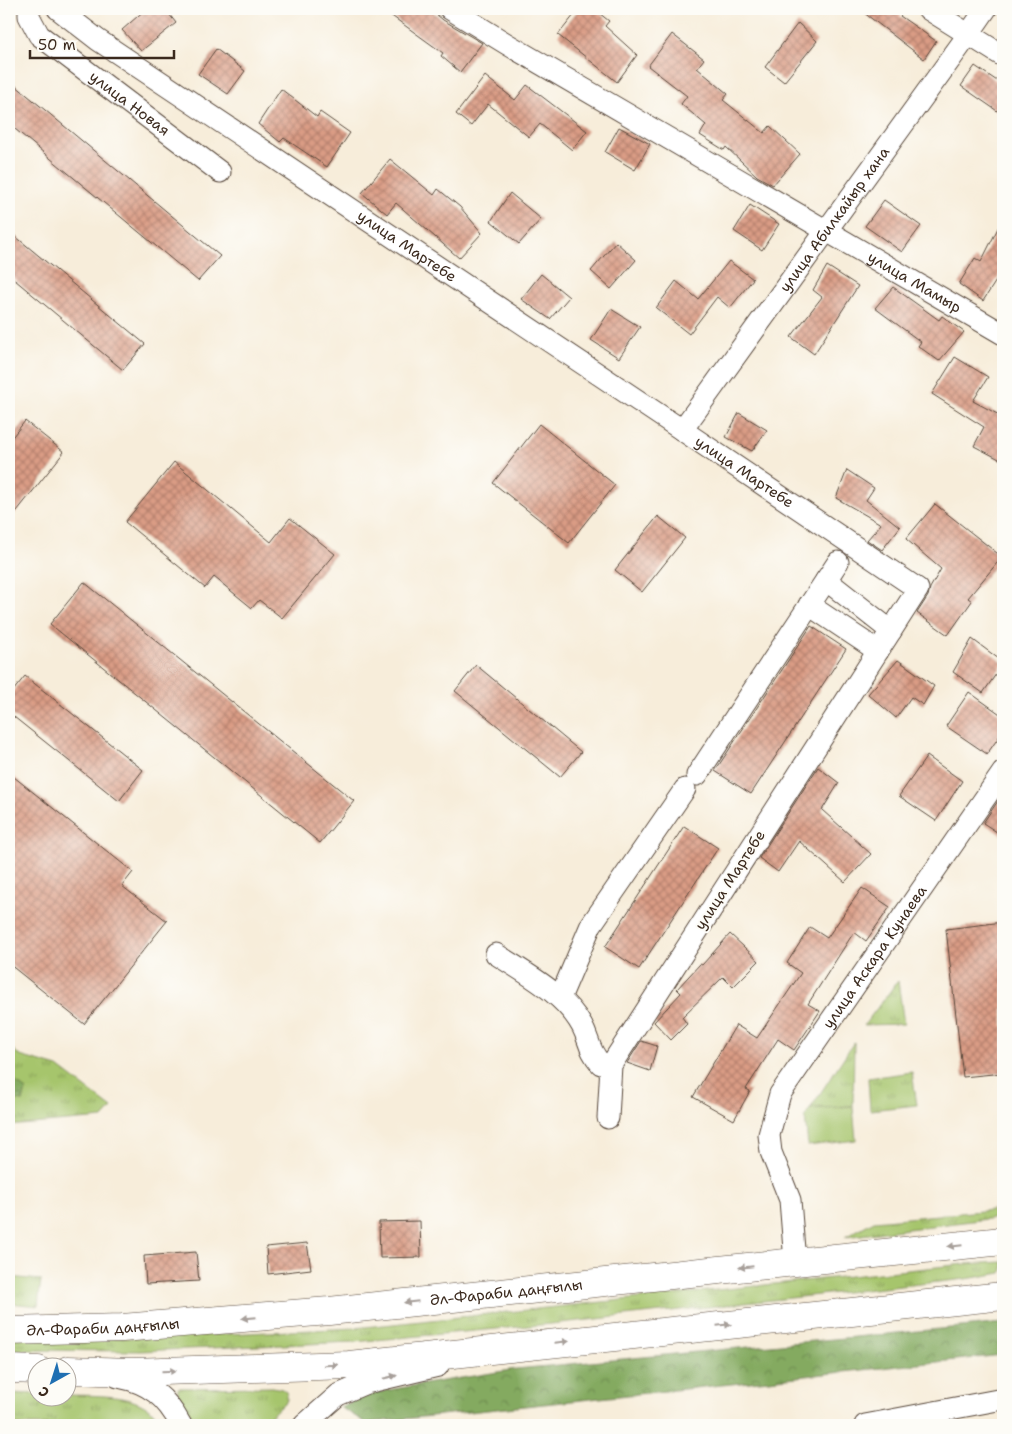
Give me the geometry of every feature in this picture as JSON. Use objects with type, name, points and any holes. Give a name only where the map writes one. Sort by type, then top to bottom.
[{"type":"main road","name":"Әл-Фараби даңғылы","points":[[9,1331],[122,1328],[329,1311],[1003,1241]]},
{"type":"main road","points":[[78,1371],[132,1372],[349,1364],[1003,1296]]},
{"type":"main road","points":[[9,1369],[28,1370]]},
{"type":"street","name":"улица Новая","points":[[29,9],[29,16],[38,35],[220,172]]},
{"type":"street","name":"улица Мартебе","points":[[58,9],[98,40],[918,589],[611,1065],[608,1118]]},
{"type":"street","name":"улица Мамыр","points":[[450,9],[1003,334]]},
{"type":"street","points":[[928,9],[1003,56]]},
{"type":"street","name":"улица Абилкайыр хана","points":[[682,430],[986,9]]},
{"type":"street","points":[[560,998],[591,925],[691,782],[838,562]]},
{"type":"street","points":[[826,580],[891,631]]},
{"type":"street","points":[[809,604],[878,651]]},
{"type":"street","name":"улица Аскара Кунаева","points":[[795,1262],[790,1200],[771,1152],[769,1136],[780,1094],[1003,772]]},
{"type":"street","points":[[496,954],[560,998],[582,1026],[592,1054],[601,1064],[611,1065]]},
{"type":"street","points":[[304,1425],[338,1395],[366,1383],[522,1346]]},
{"type":"street","points":[[78,1371],[128,1379],[145,1385],[160,1395],[172,1409],[181,1425]]},
{"type":"street","points":[[865,1425],[1003,1399]]},
{"type":"green space","points":[[898,981],[904,1024],[864,1025]]},
{"type":"green space","points":[[854,1042],[853,1106],[810,1109]]},
{"type":"green space","points":[[9,1046],[20,1056],[58,1067],[112,1108],[103,1118],[9,1126]]},
{"type":"green space","points":[[912,1072],[917,1105],[870,1110],[868,1078]]},
{"type":"green space","points":[[9,1077],[26,1090],[23,1101],[9,1100]]},
{"type":"green space","points":[[853,1106],[856,1140],[808,1146],[805,1117],[810,1109]]},
{"type":"green space","points":[[1003,1209],[1003,1217],[845,1237],[874,1221]]},
{"type":"green space","points":[[1003,1262],[1001,1273],[966,1279],[551,1324],[354,1342],[140,1351],[9,1350],[9,1337],[140,1338],[355,1328],[965,1264]]},
{"type":"green space","points":[[9,1277],[41,1280],[38,1306],[9,1303]]},
{"type":"green space","points":[[1003,1323],[1003,1355],[366,1423],[340,1407],[358,1399],[388,1390],[516,1369]]},
{"type":"green space","points":[[273,1387],[282,1389],[287,1393],[287,1400],[261,1425],[196,1425],[183,1401],[178,1396],[178,1388]]},
{"type":"green space","points":[[9,1393],[28,1394],[28,1406],[78,1406],[78,1395],[121,1398],[134,1401],[145,1407],[155,1414],[163,1425],[9,1425]]},
{"type":"building","points":[[146,9],[165,9],[176,23],[141,51],[122,30]]},
{"type":"building","points":[[382,9],[430,9],[443,20],[482,43],[460,72],[441,56],[443,53]]},
{"type":"building","points":[[579,9],[594,9],[609,21],[605,26],[637,55],[617,82],[558,35]]},
{"type":"building","points":[[859,9],[906,9],[900,16],[936,41],[924,59]]},
{"type":"building","points":[[798,23],[817,41],[784,82],[765,67]]},
{"type":"building","points":[[672,34],[704,59],[697,68],[728,94],[723,100],[764,133],[770,126],[800,154],[773,185],[757,176],[726,147],[724,150],[700,135],[706,125],[681,104],[687,96],[648,66]]},
{"type":"building","points":[[216,49],[245,71],[228,94],[198,74]]},
{"type":"building","points":[[975,66],[1003,85],[1003,115],[961,86]]},
{"type":"building","points":[[485,76],[515,100],[527,85],[587,131],[572,150],[540,124],[529,137],[488,104],[471,126],[456,114]]},
{"type":"building","points":[[9,80],[220,256],[198,281],[9,124]]},
{"type":"building","points":[[281,89],[317,117],[320,112],[350,133],[327,167],[284,138],[280,142],[258,124]]},
{"type":"building","points":[[619,127],[650,144],[635,170],[605,152]]},
{"type":"building","points":[[390,159],[434,195],[438,189],[460,207],[482,233],[459,258],[396,203],[387,214],[362,193]]},
{"type":"building","points":[[510,193],[541,219],[519,244],[491,221]]},
{"type":"building","points":[[884,200],[921,226],[902,252],[865,226]]},
{"type":"building","points":[[750,205],[779,224],[762,250],[734,231]]},
{"type":"building","points":[[1003,218],[1003,270],[983,301],[959,284],[975,258],[981,262]]},
{"type":"building","points":[[9,231],[145,344],[123,370],[9,275]]},
{"type":"building","points":[[616,242],[636,260],[611,289],[591,271]]},
{"type":"building","points":[[729,261],[753,279],[730,308],[717,297],[689,334],[656,308],[676,281],[698,299]]},
{"type":"building","points":[[827,266],[858,286],[814,354],[791,337],[822,297],[813,290]]},
{"type":"building","points":[[541,274],[569,297],[550,319],[521,299]]},
{"type":"building","points":[[893,287],[939,320],[942,316],[964,332],[939,361],[918,346],[921,342],[875,308]]},
{"type":"building","points":[[611,309],[640,327],[619,358],[591,340]]},
{"type":"building","points":[[955,357],[988,377],[973,401],[1003,417],[1003,461],[974,446],[984,427],[932,394]]},
{"type":"building","points":[[739,413],[767,430],[752,451],[726,437]]},
{"type":"building","points":[[25,421],[64,452],[9,521],[9,441]]},
{"type":"building","points":[[539,424],[615,485],[569,543],[493,483]]},
{"type":"building","points":[[174,462],[271,542],[290,518],[335,554],[282,618],[259,600],[252,608],[214,577],[205,588],[125,522]]},
{"type":"building","points":[[847,470],[874,488],[866,500],[900,527],[882,550],[867,540],[881,524],[836,498]]},
{"type":"building","points":[[935,504],[1002,557],[968,598],[972,601],[948,635],[917,613],[928,596],[930,588],[941,569],[906,539]]},
{"type":"building","points":[[658,516],[685,538],[642,592],[615,570]]},
{"type":"building","points":[[84,582],[354,801],[320,843],[50,624]]},
{"type":"building","points":[[811,626],[846,649],[751,794],[715,771]]},
{"type":"building","points":[[972,639],[1003,662],[983,693],[953,672]]},
{"type":"building","points":[[898,660],[934,686],[923,705],[911,697],[896,718],[868,694]]},
{"type":"building","points":[[476,665],[581,752],[560,777],[455,691]]},
{"type":"building","points":[[25,676],[143,770],[119,801],[9,713],[9,696]]},
{"type":"building","points":[[969,692],[1003,716],[1003,731],[987,754],[946,726]]},
{"type":"building","points":[[927,756],[962,781],[936,821],[899,796]]},
{"type":"building","points":[[818,767],[839,783],[822,810],[871,854],[845,882],[799,841],[778,872],[759,858]]},
{"type":"building","points":[[9,773],[133,872],[122,886],[167,921],[84,1024],[9,964]]},
{"type":"building","points":[[1000,798],[1003,800],[1003,836],[983,823]]},
{"type":"building","points":[[684,826],[718,848],[639,969],[605,947]]},
{"type":"building","points":[[862,888],[890,907],[866,941],[854,932],[808,1004],[820,1011],[794,1050],[778,1039],[746,1089],[750,1091],[734,1120],[693,1097],[736,1025],[757,1038],[801,973],[787,963],[810,927],[827,938]]},
{"type":"building","points":[[1003,922],[1003,1073],[963,1077],[946,929]]},
{"type":"building","points":[[730,934],[759,961],[733,987],[723,977],[682,1017],[687,1024],[671,1040],[654,1022],[681,993],[677,989]]},
{"type":"building","points":[[641,1041],[657,1046],[650,1071],[627,1063]]},
{"type":"building","points":[[420,1221],[421,1257],[380,1258],[379,1222]]},
{"type":"building","points":[[307,1243],[311,1269],[268,1274],[266,1247]]},
{"type":"building","points":[[196,1252],[199,1281],[146,1284],[144,1256]]}]
